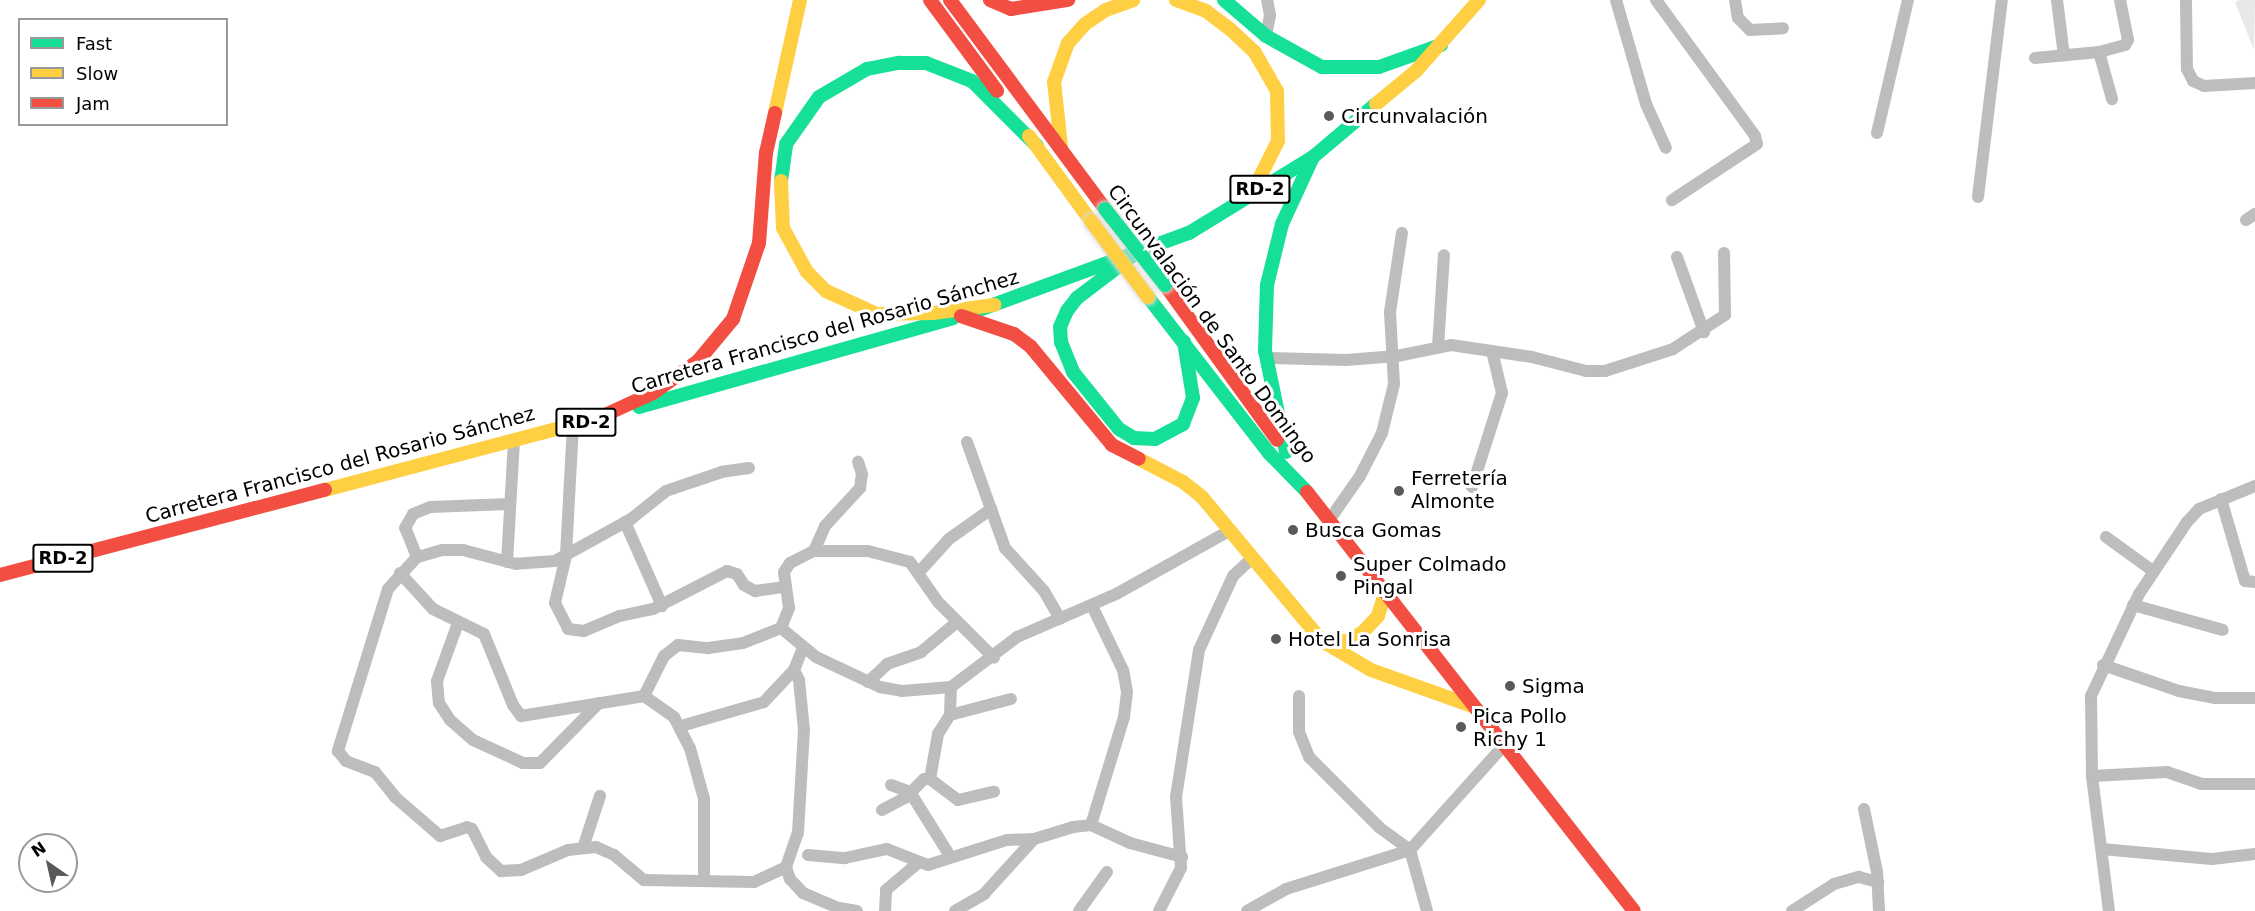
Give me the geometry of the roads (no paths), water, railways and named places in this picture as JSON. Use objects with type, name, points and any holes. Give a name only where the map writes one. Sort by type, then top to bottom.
[{"type":"main road","points":[[597,419],[653,393],[698,361],[733,319],[744,296],[759,243],[766,153],[800,0]]},
{"type":"main road","name":"Circunvalación de Santo Domingo","points":[[930,0],[1148,297],[1269,453],[1307,492]]},
{"type":"main road","name":"Circunvalación de Santo Domingo","points":[[950,0],[1062,152],[1165,285],[1286,452],[1307,492]]},
{"type":"main road","points":[[990,0],[1011,9],[1068,0]]},
{"type":"main road","points":[[1062,152],[1053,98],[1057,66],[1068,43],[1085,24],[1106,10],[1133,0]]},
{"type":"main road","points":[[1176,0],[1206,11],[1230,29],[1254,51],[1276,91],[1278,141],[1251,195]]},
{"type":"main road","points":[[1224,0],[1266,36],[1311,63],[1342,69],[1379,67],[1417,51],[1441,45]]},
{"type":"main road","name":"Carretera Francisco del Rosario Sánchez","points":[[0,575],[194,522],[597,419],[961,316],[1131,257],[1189,233],[1313,157],[1416,72],[1479,0]]},
{"type":"main road","points":[[994,305],[924,314],[877,314],[852,306],[826,291],[807,272],[783,228],[780,168],[786,144],[819,97],[867,69],[899,63],[926,63],[972,81],[1037,146]]},
{"type":"main road","points":[[1286,452],[1267,358],[1264,321],[1274,253],[1293,197],[1313,157]]},
{"type":"main road","points":[[1131,257],[1077,298],[1067,311],[1060,327],[1061,342],[1073,372],[1119,429],[1134,438],[1155,440],[1183,424],[1193,398],[1184,342]]},
{"type":"main road","points":[[961,316],[1000,328],[1031,347],[1112,445],[1183,482],[1202,497],[1251,559],[1322,641],[1371,670],[1475,707]]},
{"type":"main road","points":[[1307,492],[1386,590],[1634,911]]},
{"type":"main road","points":[[1322,641],[1347,641],[1363,632],[1377,616],[1386,590]]},
{"type":"street","points":[[1266,36],[1270,15],[1267,0]]},
{"type":"street","points":[[1616,0],[1646,104],[1666,148]]},
{"type":"street","points":[[1656,0],[1755,136],[1757,144],[1671,200]]},
{"type":"street","points":[[1735,0],[1738,18],[1750,30],[1783,28]]},
{"type":"street","points":[[1877,133],[1908,0]]},
{"type":"street","points":[[1978,197],[1997,68],[2002,0]]},
{"type":"street","points":[[2057,0],[2064,56]]},
{"type":"street","points":[[2035,58],[2099,52],[2125,45],[2128,40],[2120,0]]},
{"type":"street","points":[[2186,0],[2187,69],[2193,81],[2204,86],[2255,84]]},
{"type":"street","points":[[2099,52],[2112,99]]},
{"type":"street","points":[[1330,519],[1360,476],[1382,433],[1394,384],[1390,312],[1402,233]]},
{"type":"street","points":[[1267,358],[1392,356],[1438,346],[1492,351],[1586,371],[1605,371],[1638,363],[1704,332],[1728,309],[1724,253]]},
{"type":"street","points":[[1438,346],[1444,255]]},
{"type":"street","points":[[1677,257],[1704,332]]},
{"type":"street","points":[[1473,487],[1502,393],[1492,351]]},
{"type":"street","points":[[573,425],[566,556],[555,603],[568,629],[584,631],[620,616],[662,606],[727,571],[737,574],[744,585],[755,591],[784,587]]},
{"type":"street","points":[[507,562],[514,440]]},
{"type":"street","points":[[967,442],[1012,561],[1044,591],[1060,619]]},
{"type":"street","points":[[814,551],[825,526],[860,488],[862,474],[858,462]]},
{"type":"street","points":[[749,468],[672,488],[625,522],[582,543],[566,556],[544,563],[507,562],[463,550],[442,550],[417,557],[400,573],[388,589],[342,730],[340,756],[375,772],[395,797],[440,836],[467,827],[472,829],[486,857],[501,871],[521,870],[583,848],[608,851],[644,880],[754,882],[786,867]]},
{"type":"street","points":[[2109,911],[2092,776],[2090,700],[2103,665],[2133,605],[2153,572],[2195,513],[2221,499],[2255,486]]},
{"type":"street","points":[[2221,499],[2245,581],[2255,582]]},
{"type":"street","points":[[417,557],[405,528],[412,513],[430,507],[510,504]]},
{"type":"street","points":[[920,571],[949,539],[991,509]]},
{"type":"street","points":[[625,522],[662,606]]},
{"type":"street","points":[[780,628],[803,648],[868,682],[902,691],[951,687],[994,658],[1017,637],[1092,606],[1229,531]]},
{"type":"street","points":[[2106,537],[2153,572]]},
{"type":"street","points":[[644,696],[664,656],[678,645],[708,648],[743,643],[780,628],[789,608],[784,587],[784,572],[790,563],[814,551],[868,551],[910,562],[920,571],[938,602],[994,658]]},
{"type":"street","points":[[1159,911],[1179,876],[1182,856],[1176,797],[1199,650],[1233,576],[1251,559]]},
{"type":"street","points":[[400,573],[433,609],[458,623],[472,626],[484,634],[513,705],[521,716],[644,696],[681,726],[704,799],[704,880]]},
{"type":"street","points":[[2133,605],[2223,630]]},
{"type":"street","points":[[1091,825],[1124,717],[1127,692],[1123,670],[1092,606]]},
{"type":"street","points":[[868,682],[887,664],[921,652],[957,622]]},
{"type":"street","points":[[458,623],[437,681],[439,703],[450,720],[473,740],[524,763],[540,763],[599,703]]},
{"type":"street","points":[[681,726],[764,702],[794,670],[803,648]]},
{"type":"street","points":[[2103,665],[2179,691],[2214,698],[2255,698]]},
{"type":"street","points":[[794,670],[801,691],[803,778],[798,833],[786,867],[790,879],[803,893],[839,908],[857,911]]},
{"type":"street","points":[[930,779],[938,734],[950,715],[951,687]]},
{"type":"street","points":[[1299,696],[1299,732],[1309,757],[1380,828],[1410,850],[1427,911]]},
{"type":"street","points":[[950,715],[1011,699]]},
{"type":"street","points":[[1247,911],[1286,889],[1410,850],[1505,744]]},
{"type":"street","points":[[2092,776],[2168,772],[2201,784],[2255,784]]},
{"type":"street","points":[[882,810],[910,792],[915,784],[930,779]]},
{"type":"street","points":[[930,779],[958,800],[994,792]]},
{"type":"street","points":[[891,785],[910,792],[950,856]]},
{"type":"street","points":[[583,848],[600,796]]},
{"type":"street","points":[[1864,809],[1878,882],[1879,911]]},
{"type":"street","points":[[808,855],[845,858],[887,849],[928,865],[950,856],[1007,840],[1034,839],[1091,825],[1130,843],[1182,856]]},
{"type":"street","points":[[955,911],[984,894],[1034,839]]},
{"type":"street","points":[[2102,849],[2212,859],[2255,854]]},
{"type":"street","points":[[885,911],[886,890],[918,863]]},
{"type":"street","points":[[1080,911],[1107,872]]},
{"type":"street","points":[[1792,911],[1834,884],[1859,878],[1878,882]]},
{"type":"place","name":"Circunvalación","points":[[1329,116]]},
{"type":"place","name":"Ferretería Almonte","points":[[1399,491]]},
{"type":"place","name":"Busca Gomas","points":[[1293,530]]},
{"type":"place","name":"Super Colmado Pingal","points":[[1341,576]]},
{"type":"place","name":"Hotel La Sonrisa","points":[[1276,639]]},
{"type":"place","name":"Sigma","points":[[1510,686]]},
{"type":"place","name":"Pica Pollo Richy 1","points":[[1461,727]]}]
